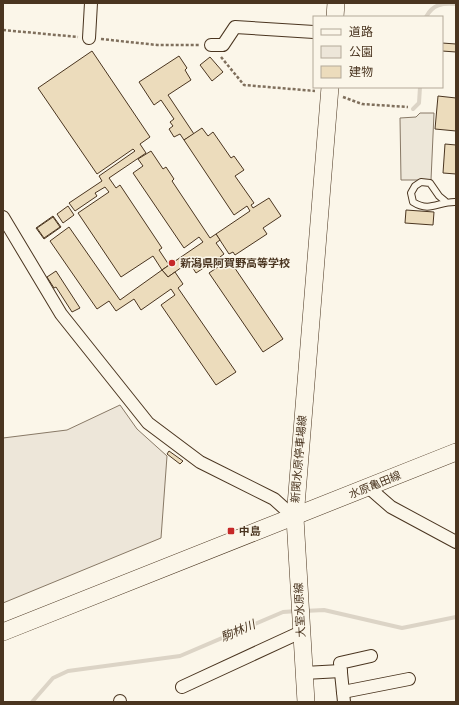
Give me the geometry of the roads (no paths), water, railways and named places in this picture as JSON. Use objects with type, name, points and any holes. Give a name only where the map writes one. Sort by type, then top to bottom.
[{"type":"main road","points":[[335,16],[336,3]]},
{"type":"main road","name":"新関水原停車場線","points":[[3,632],[295,518],[329,90]]},
{"type":"main road","name":"水原亀田線","points":[[295,518],[456,452]]},
{"type":"main road","name":"大室水原線","points":[[295,518],[306,702]]},
{"type":"street","points":[[89,38],[91,3]]},
{"type":"street","points":[[211,45],[223,45],[235,27],[313,32]]},
{"type":"street","points":[[3,217],[61,314],[148,423],[200,462],[274,499],[295,518]]},
{"type":"street","points":[[368,487],[391,507],[456,542]]},
{"type":"street","points":[[182,687],[301,632]]},
{"type":"street","points":[[371,656],[340,663],[343,697],[409,679]]},
{"type":"street","points":[[304,673],[341,671]]},
{"type":"lane","points":[[445,202],[430,183],[421,182],[415,186],[411,193],[414,202],[421,207],[429,207],[445,202],[456,202]]},
{"type":"waterway","points":[[427,16],[432,9],[438,5],[456,4]]},
{"type":"waterway","points":[[413,109],[419,103],[420,88]]},
{"type":"waterway","name":"駒林川","points":[[304,611],[324,610],[402,628],[456,617]]},
{"type":"waterway","name":"駒林川","points":[[32,702],[53,678],[68,671],[180,656],[283,612],[297,611]]},
{"type":"place","name":"新潟県阿賀野高等学校","points":[[172,263]]},
{"type":"place","name":"中島","points":[[231,531]]}]
